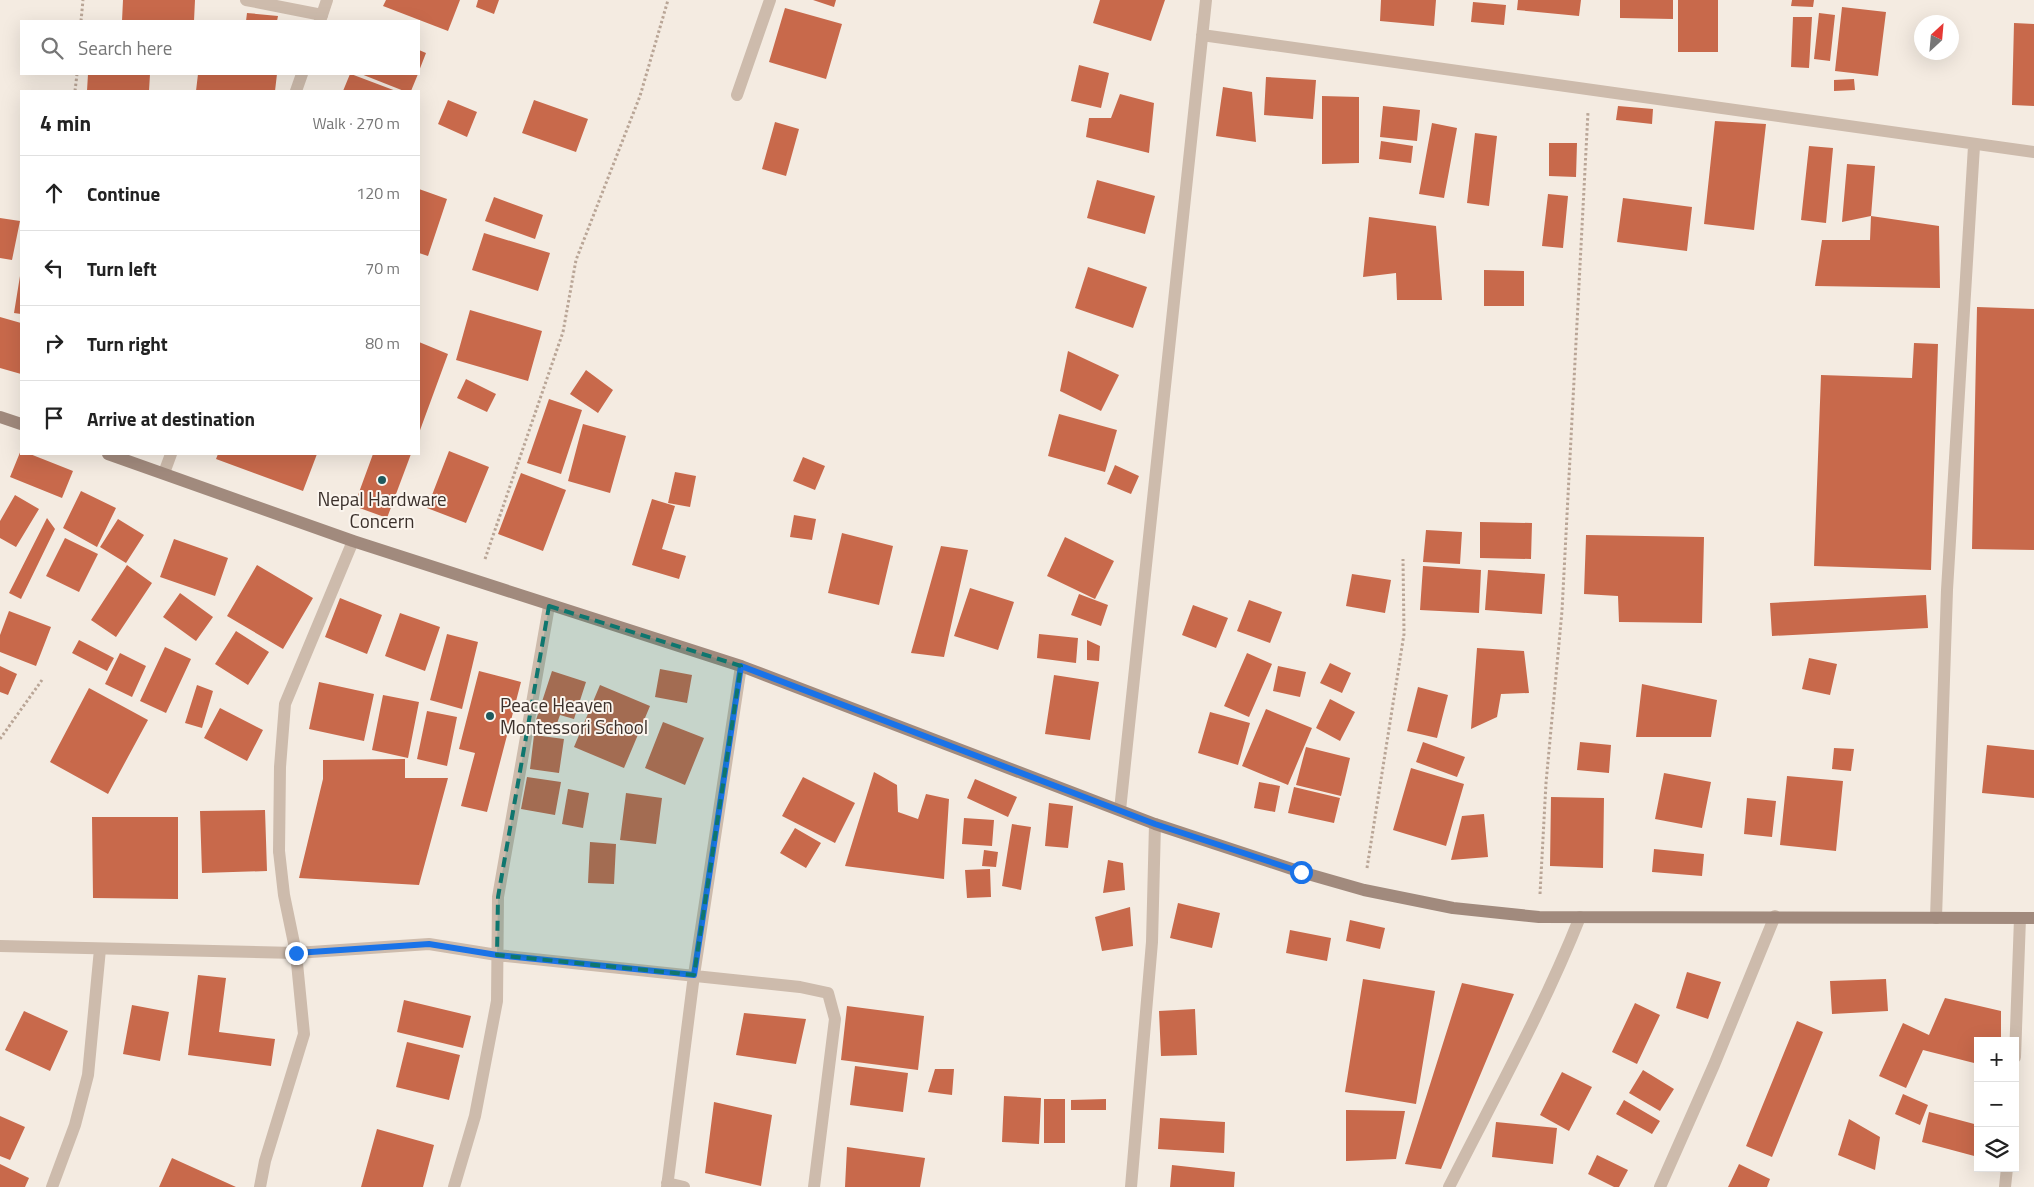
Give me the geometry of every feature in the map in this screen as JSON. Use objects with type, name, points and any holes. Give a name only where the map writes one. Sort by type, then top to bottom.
[{"type":"main road","points":[[0,417],[20,424]]},
{"type":"main road","points":[[111,455],[353,541],[549,606],[741,666],[1155,824],[1301,872],[1364,890],[1453,908],[1539,917],[2034,918]]},
{"type":"street","points":[[246,0],[321,18],[327,0]]},
{"type":"street","points":[[737,95],[770,0]]},
{"type":"street","points":[[1120,810],[1206,0]]},
{"type":"street","points":[[1202,35],[1974,146],[2034,152]]},
{"type":"street","points":[[296,90],[302,75]]},
{"type":"street","points":[[1936,918],[1947,590],[1974,146]]},
{"type":"street","points":[[164,473],[171,455]]},
{"type":"street","points":[[260,1187],[265,1161],[304,1034],[296,953],[284,894],[279,851],[280,767],[284,704],[353,541]]},
{"type":"street","points":[[454,1187],[475,1116],[497,1001],[498,898],[549,606]]},
{"type":"street","points":[[684,1187],[667,1185],[694,975],[741,666]]},
{"type":"street","points":[[1131,1187],[1152,942],[1155,824]]},
{"type":"street","points":[[1660,1187],[1714,1065],[1775,916]]},
{"type":"street","points":[[1449,1187],[1490,1110],[1561,965],[1580,917]]},
{"type":"street","points":[[2016,1037],[2020,918]]},
{"type":"street","points":[[0,946],[296,953],[429,944],[497,955],[800,987],[828,994],[835,1019],[814,1187]]},
{"type":"street","points":[[52,1187],[75,1124],[88,1076],[100,949]]},
{"type":"street","points":[[2005,1187],[2007,1172]]},
{"type":"path","points":[[81,20],[82,0]]},
{"type":"path","points":[[477,581],[564,332],[576,260],[640,96],[668,0]]},
{"type":"path","points":[[75,90],[76,75]]},
{"type":"path","points":[[1539,917],[1546,783],[1562,611],[1589,91]]},
{"type":"path","points":[[1364,890],[1404,634],[1403,559]]},
{"type":"path","points":[[0,739],[42,680]]},
{"type":"highlighted area","points":[[549,606],[741,666],[694,975],[497,955],[498,897]]},
{"type":"building","points":[[123,0],[195,0],[194,20],[122,20]]},
{"type":"building","points":[[386,0],[460,0],[448,31],[383,6]]},
{"type":"building","points":[[478,0],[499,0],[494,14],[476,7]]},
{"type":"building","points":[[813,0],[836,0],[834,7]]},
{"type":"building","points":[[1100,0],[1165,0],[1151,41],[1093,23]]},
{"type":"building","points":[[1381,0],[1436,0],[1434,26],[1380,21]]},
{"type":"building","points":[[1518,0],[1581,0],[1579,16],[1517,10]]},
{"type":"building","points":[[1620,0],[1673,0],[1673,19],[1620,18]]},
{"type":"building","points":[[1678,0],[1718,0],[1718,52],[1678,52]]},
{"type":"building","points":[[1792,0],[1814,0],[1813,7],[1791,6]]},
{"type":"building","points":[[1473,2],[1506,5],[1504,25],[1471,22]]},
{"type":"building","points":[[1842,7],[1886,12],[1878,76],[1835,71]]},
{"type":"building","points":[[785,8],[842,24],[826,79],[769,62]]},
{"type":"building","points":[[247,13],[278,16],[277,20],[246,20]]},
{"type":"building","points":[[1819,13],[1835,15],[1830,61],[1814,59]]},
{"type":"building","points":[[1793,17],[1812,17],[1809,68],[1791,67]]},
{"type":"building","points":[[2014,23],[2034,24],[2034,106],[2012,105]]},
{"type":"building","points":[[420,50],[426,53],[420,68]]},
{"type":"building","points":[[1079,65],[1109,73],[1101,108],[1071,101]]},
{"type":"building","points":[[88,75],[150,75],[149,90],[87,90]]},
{"type":"building","points":[[198,75],[277,75],[275,90],[196,90]]},
{"type":"building","points":[[350,75],[354,75],[393,90],[343,90]]},
{"type":"building","points":[[364,75],[418,75],[411,90],[401,90]]},
{"type":"building","points":[[1266,77],[1316,80],[1313,119],[1264,115]]},
{"type":"building","points":[[1854,79],[1855,90],[1834,91],[1834,80]]},
{"type":"building","points":[[1223,87],[1252,92],[1256,142],[1216,136]]},
{"type":"building","points":[[1120,94],[1154,103],[1149,153],[1086,137],[1089,118],[1111,118]]},
{"type":"building","points":[[1322,96],[1359,97],[1359,163],[1322,164]]},
{"type":"building","points":[[448,100],[477,112],[467,137],[438,124]]},
{"type":"building","points":[[534,100],[588,119],[576,152],[522,133]]},
{"type":"building","points":[[1383,106],[1420,110],[1417,141],[1380,137]]},
{"type":"building","points":[[1618,106],[1653,109],[1652,124],[1616,120]]},
{"type":"building","points":[[1715,121],[1766,124],[1754,230],[1704,224]]},
{"type":"building","points":[[775,122],[799,129],[786,176],[762,169]]},
{"type":"building","points":[[1432,123],[1457,128],[1444,198],[1419,194]]},
{"type":"building","points":[[1475,133],[1497,136],[1489,206],[1467,203]]},
{"type":"building","points":[[1381,141],[1413,146],[1411,163],[1379,159]]},
{"type":"building","points":[[1549,143],[1577,143],[1576,177],[1549,176]]},
{"type":"building","points":[[1809,146],[1833,148],[1826,223],[1801,220]]},
{"type":"building","points":[[1847,164],[1875,166],[1871,216],[1842,222]]},
{"type":"building","points":[[1097,180],[1155,196],[1145,234],[1087,218]]},
{"type":"building","points":[[420,189],[447,199],[428,256],[420,253]]},
{"type":"building","points":[[1548,194],[1568,196],[1563,248],[1542,246]]},
{"type":"building","points":[[494,197],[543,215],[535,239],[485,221]]},
{"type":"building","points":[[1623,198],[1692,207],[1687,251],[1617,242]]},
{"type":"building","points":[[1871,216],[1939,226],[1940,288],[1815,286],[1822,240],[1870,240]]},
{"type":"building","points":[[1369,217],[1436,226],[1442,300],[1397,300],[1396,273],[1363,277]]},
{"type":"building","points":[[0,218],[20,221],[12,260],[0,258]]},
{"type":"building","points":[[484,233],[550,253],[538,291],[472,270]]},
{"type":"building","points":[[1088,267],[1147,287],[1133,328],[1075,308]]},
{"type":"building","points":[[1484,270],[1524,271],[1524,306],[1484,306]]},
{"type":"building","points":[[20,276],[20,314],[14,313]]},
{"type":"building","points":[[1977,307],[2034,309],[2034,550],[1972,549]]},
{"type":"building","points":[[470,310],[542,331],[528,381],[456,360]]},
{"type":"building","points":[[0,317],[20,323],[20,374],[0,368]]},
{"type":"building","points":[[420,342],[448,354],[420,430]]},
{"type":"building","points":[[1914,343],[1938,344],[1931,570],[1814,566],[1821,375],[1912,378]]},
{"type":"building","points":[[1068,351],[1119,375],[1101,411],[1060,391]]},
{"type":"building","points":[[586,370],[613,390],[598,413],[570,394]]},
{"type":"building","points":[[466,379],[496,394],[487,412],[457,398]]},
{"type":"building","points":[[549,399],[582,410],[561,474],[527,463]]},
{"type":"building","points":[[1059,414],[1117,430],[1105,472],[1048,456]]},
{"type":"building","points":[[583,424],[626,436],[610,493],[568,481]]},
{"type":"building","points":[[449,451],[489,467],[466,523],[427,508]]},
{"type":"building","points":[[20,452],[20,455],[33,455],[73,471],[62,498],[10,477]]},
{"type":"building","points":[[218,455],[317,455],[303,491],[216,459]]},
{"type":"building","name":"Nepal Hardware Concern","points":[[373,455],[411,455],[387,518],[354,506]]},
{"type":"building","points":[[803,457],[825,466],[815,490],[793,481]]},
{"type":"building","points":[[1115,465],[1139,476],[1131,494],[1107,484]]},
{"type":"building","points":[[675,472],[696,476],[690,507],[668,503]]},
{"type":"building","points":[[521,473],[566,490],[543,551],[498,534]]},
{"type":"building","points":[[81,491],[116,508],[97,547],[63,528]]},
{"type":"building","points":[[15,495],[39,509],[16,547],[0,538],[0,521]]},
{"type":"building","points":[[652,499],[675,506],[662,549],[686,556],[679,579],[632,565]]},
{"type":"building","points":[[794,515],[816,519],[812,540],[790,537]]},
{"type":"building","points":[[47,518],[55,529],[21,599],[9,593]]},
{"type":"building","points":[[118,519],[144,535],[126,563],[100,547]]},
{"type":"building","points":[[1480,522],[1532,523],[1531,559],[1480,558]]},
{"type":"building","points":[[1426,530],[1462,532],[1460,564],[1423,562]]},
{"type":"building","points":[[842,533],[893,546],[879,605],[828,593]]},
{"type":"building","points":[[1586,535],[1704,537],[1702,623],[1619,622],[1618,596],[1584,594]]},
{"type":"building","points":[[1065,537],[1114,561],[1095,599],[1047,576]]},
{"type":"building","points":[[65,538],[98,554],[79,592],[46,576]]},
{"type":"building","points":[[174,539],[228,558],[215,596],[160,577]]},
{"type":"building","points":[[941,546],[968,550],[944,657],[911,653]]},
{"type":"building","points":[[127,565],[152,583],[116,637],[91,620]]},
{"type":"building","points":[[257,565],[313,598],[283,649],[227,616]]},
{"type":"building","points":[[1423,566],[1481,570],[1479,613],[1420,610]]},
{"type":"building","points":[[1488,570],[1545,574],[1542,614],[1485,610]]},
{"type":"building","points":[[1352,574],[1391,580],[1385,613],[1346,606]]},
{"type":"building","points":[[970,588],[1014,602],[998,650],[954,636]]},
{"type":"building","points":[[180,593],[213,617],[196,641],[163,617]]},
{"type":"building","points":[[1079,594],[1108,605],[1101,626],[1071,615]]},
{"type":"building","points":[[1926,595],[1928,628],[1772,636],[1770,603]]},
{"type":"building","points":[[340,598],[382,615],[367,654],[325,637]]},
{"type":"building","points":[[1249,600],[1282,612],[1270,643],[1237,631]]},
{"type":"building","points":[[1193,605],[1228,618],[1216,648],[1182,635]]},
{"type":"building","points":[[9,611],[51,627],[36,666],[0,652],[0,635]]},
{"type":"building","points":[[400,613],[440,627],[425,671],[385,656]]},
{"type":"building","points":[[236,631],[269,652],[248,685],[215,664]]},
{"type":"building","points":[[447,634],[478,642],[462,709],[430,700]]},
{"type":"building","points":[[1039,634],[1078,638],[1076,663],[1037,658]]},
{"type":"building","points":[[79,640],[114,658],[107,671],[72,653]]},
{"type":"building","points":[[1087,640],[1100,646],[1099,661],[1087,660]]},
{"type":"building","points":[[165,647],[191,659],[166,713],[140,701]]},
{"type":"building","points":[[1477,648],[1524,651],[1529,693],[1501,694],[1497,717],[1471,729]]},
{"type":"building","points":[[120,653],[146,666],[132,697],[105,684]]},
{"type":"building","points":[[1247,653],[1272,664],[1249,717],[1224,706]]},
{"type":"building","points":[[1809,658],[1837,664],[1830,695],[1802,689]]},
{"type":"building","points":[[1330,663],[1351,673],[1342,693],[1320,683]]},
{"type":"building","points":[[0,666],[17,674],[8,695],[0,692]]},
{"type":"building","points":[[1278,666],[1306,672],[1300,697],[1273,691]]},
{"type":"building","points":[[660,669],[692,675],[687,703],[655,697]]},
{"type":"building","name":"Peace Heaven Montessori School","points":[[479,671],[521,682],[487,812],[461,806],[475,753],[459,749]]},
{"type":"building","points":[[552,671],[586,682],[574,719],[560,715],[556,726],[536,720]]},
{"type":"building","points":[[1054,675],[1099,682],[1090,740],[1045,734]]},
{"type":"building","points":[[319,682],[374,694],[364,741],[309,729]]},
{"type":"building","points":[[1642,684],[1717,700],[1711,737],[1636,737]]},
{"type":"building","points":[[197,685],[213,691],[202,728],[185,723]]},
{"type":"building","points":[[600,685],[650,706],[624,768],[574,747]]},
{"type":"building","points":[[1418,687],[1448,695],[1437,738],[1407,731]]},
{"type":"building","points":[[89,688],[148,720],[108,794],[50,762]]},
{"type":"building","points":[[383,695],[419,702],[408,758],[372,750]]},
{"type":"building","points":[[1330,699],[1355,712],[1340,741],[1316,728]]},
{"type":"building","points":[[220,708],[263,730],[247,761],[204,738]]},
{"type":"building","points":[[1266,709],[1312,728],[1288,785],[1242,766]]},
{"type":"building","points":[[427,711],[457,717],[447,766],[417,759]]},
{"type":"building","points":[[1210,712],[1250,723],[1238,765],[1198,753]]},
{"type":"building","points":[[663,722],[704,738],[685,785],[645,768]]},
{"type":"building","points":[[534,735],[564,739],[559,773],[530,769]]},
{"type":"building","points":[[1423,742],[1465,757],[1457,777],[1416,762]]},
{"type":"building","points":[[1580,742],[1611,745],[1609,773],[1577,770]]},
{"type":"building","points":[[1987,745],[2034,750],[2034,798],[1982,793]]},
{"type":"building","points":[[1306,747],[1350,758],[1341,796],[1296,785]]},
{"type":"building","points":[[1834,748],[1854,749],[1851,771],[1832,769]]},
{"type":"building","points":[[405,759],[405,778],[448,778],[419,885],[299,878],[323,779],[323,760]]},
{"type":"building","points":[[1411,768],[1464,784],[1446,846],[1393,830]]},
{"type":"building","points":[[874,772],[897,785],[898,812],[918,819],[926,794],[949,799],[944,879],[845,866]]},
{"type":"building","points":[[1664,773],[1711,782],[1702,828],[1655,819]]},
{"type":"building","points":[[1787,776],[1843,781],[1836,851],[1780,845]]},
{"type":"building","points":[[527,777],[561,782],[555,815],[521,809]]},
{"type":"building","points":[[803,777],[855,803],[835,843],[782,816]]},
{"type":"building","points":[[975,779],[1017,797],[1008,817],[967,798]]},
{"type":"building","points":[[1259,782],[1280,786],[1275,812],[1254,808]]},
{"type":"building","points":[[1294,787],[1340,798],[1334,823],[1288,813]]},
{"type":"building","points":[[568,789],[589,793],[583,828],[562,824]]},
{"type":"building","points":[[626,793],[662,798],[656,844],[620,840]]},
{"type":"building","points":[[1551,797],[1604,798],[1603,868],[1550,866]]},
{"type":"building","points":[[1747,798],[1776,801],[1772,837],[1744,834]]},
{"type":"building","points":[[1049,803],[1073,806],[1068,848],[1045,846]]},
{"type":"building","points":[[265,810],[267,871],[202,873],[200,811]]},
{"type":"building","points":[[1484,814],[1488,857],[1451,860],[1462,816]]},
{"type":"building","points":[[92,817],[178,817],[178,899],[93,898]]},
{"type":"building","points":[[964,818],[994,820],[992,846],[962,844]]},
{"type":"building","points":[[1012,824],[1031,827],[1021,890],[1002,886]]},
{"type":"building","points":[[795,828],[821,843],[806,868],[780,853]]},
{"type":"building","points":[[590,842],[616,844],[614,884],[588,883]]},
{"type":"building","points":[[1654,849],[1704,854],[1702,876],[1652,872]]},
{"type":"building","points":[[984,850],[998,852],[996,867],[982,866]]},
{"type":"building","points":[[1108,860],[1123,863],[1125,890],[1103,893]]},
{"type":"building","points":[[990,869],[991,897],[967,898],[965,870]]},
{"type":"building","points":[[1178,903],[1220,913],[1212,948],[1170,938]]},
{"type":"building","points":[[1130,907],[1133,946],[1102,951],[1095,917]]},
{"type":"building","points":[[1350,920],[1385,928],[1380,949],[1346,941]]},
{"type":"building","points":[[1290,930],[1331,938],[1327,961],[1286,953]]},
{"type":"building","points":[[1687,972],[1721,982],[1708,1019],[1676,1008]]},
{"type":"building","points":[[198,975],[226,978],[219,1032],[275,1039],[271,1066],[188,1055]]},
{"type":"building","points":[[1363,979],[1435,991],[1416,1104],[1345,1092]]},
{"type":"building","points":[[1886,979],[1888,1011],[1832,1014],[1830,981]]},
{"type":"building","points":[[1462,983],[1514,994],[1441,1169],[1405,1164]]},
{"type":"building","points":[[1945,998],[2001,1011],[2001,1037],[1974,1037],[1974,1063],[1923,1050],[1906,1088],[1879,1076],[1903,1023],[1929,1035]]},
{"type":"building","points":[[404,1000],[471,1016],[463,1048],[397,1032]]},
{"type":"building","points":[[1635,1003],[1660,1015],[1637,1064],[1612,1052]]},
{"type":"building","points":[[132,1005],[169,1012],[160,1061],[123,1054]]},
{"type":"building","points":[[847,1006],[924,1016],[918,1070],[841,1060]]},
{"type":"building","points":[[1195,1009],[1197,1055],[1161,1056],[1159,1011]]},
{"type":"building","points":[[24,1011],[68,1031],[50,1071],[5,1050]]},
{"type":"building","points":[[744,1013],[806,1019],[796,1064],[736,1055]]},
{"type":"building","points":[[1797,1021],[1823,1032],[1772,1157],[1746,1146]]},
{"type":"building","points":[[407,1042],[460,1055],[449,1100],[396,1087]]},
{"type":"building","points":[[855,1066],[908,1073],[903,1112],[850,1105]]},
{"type":"building","points":[[935,1069],[954,1069],[952,1095],[928,1092]]},
{"type":"building","points":[[1643,1070],[1674,1089],[1660,1111],[1629,1093]]},
{"type":"building","points":[[1562,1072],[1592,1087],[1569,1131],[1540,1115]]},
{"type":"building","points":[[1903,1094],[1928,1105],[1920,1125],[1895,1114]]},
{"type":"building","points":[[1004,1096],[1041,1098],[1039,1144],[1002,1142]]},
{"type":"building","points":[[1044,1099],[1065,1099],[1065,1143],[1044,1143]]},
{"type":"building","points":[[1106,1099],[1106,1110],[1071,1110],[1071,1100]]},
{"type":"building","points":[[1624,1100],[1660,1121],[1652,1134],[1616,1114]]},
{"type":"building","points":[[714,1102],[772,1115],[761,1186],[705,1173]]},
{"type":"building","points":[[1346,1110],[1405,1111],[1396,1159],[1346,1161]]},
{"type":"building","points":[[1929,1112],[1974,1124],[1974,1156],[1922,1142]]},
{"type":"building","points":[[0,1116],[25,1127],[10,1160],[0,1156]]},
{"type":"building","points":[[1160,1118],[1225,1122],[1224,1153],[1158,1149]]},
{"type":"building","points":[[1849,1119],[1880,1137],[1875,1170],[1838,1155]]},
{"type":"building","points":[[1496,1122],[1557,1128],[1553,1164],[1492,1157]]},
{"type":"building","points":[[377,1129],[434,1145],[423,1187],[361,1187]]},
{"type":"building","points":[[847,1147],[925,1158],[920,1187],[845,1187]]},
{"type":"building","points":[[1597,1155],[1628,1170],[1619,1187],[1614,1187],[1588,1174]]},
{"type":"building","points":[[172,1158],[236,1187],[159,1187]]},
{"type":"building","points":[[0,1164],[29,1178],[25,1187],[0,1187]]},
{"type":"building","points":[[1739,1164],[1770,1179],[1767,1187],[1728,1187]]},
{"type":"building","points":[[1172,1165],[1235,1172],[1234,1187],[1170,1187]]},
{"type":"place","name":"Nepal Hardware Concern","points":[[382,480]]},
{"type":"place","name":"Peace Heaven Montessori School","points":[[490,716]]},
{"type":"route","points":[[296,953],[429,944],[497,955],[694,975],[741,666],[1155,824],[1301,872]]}]
